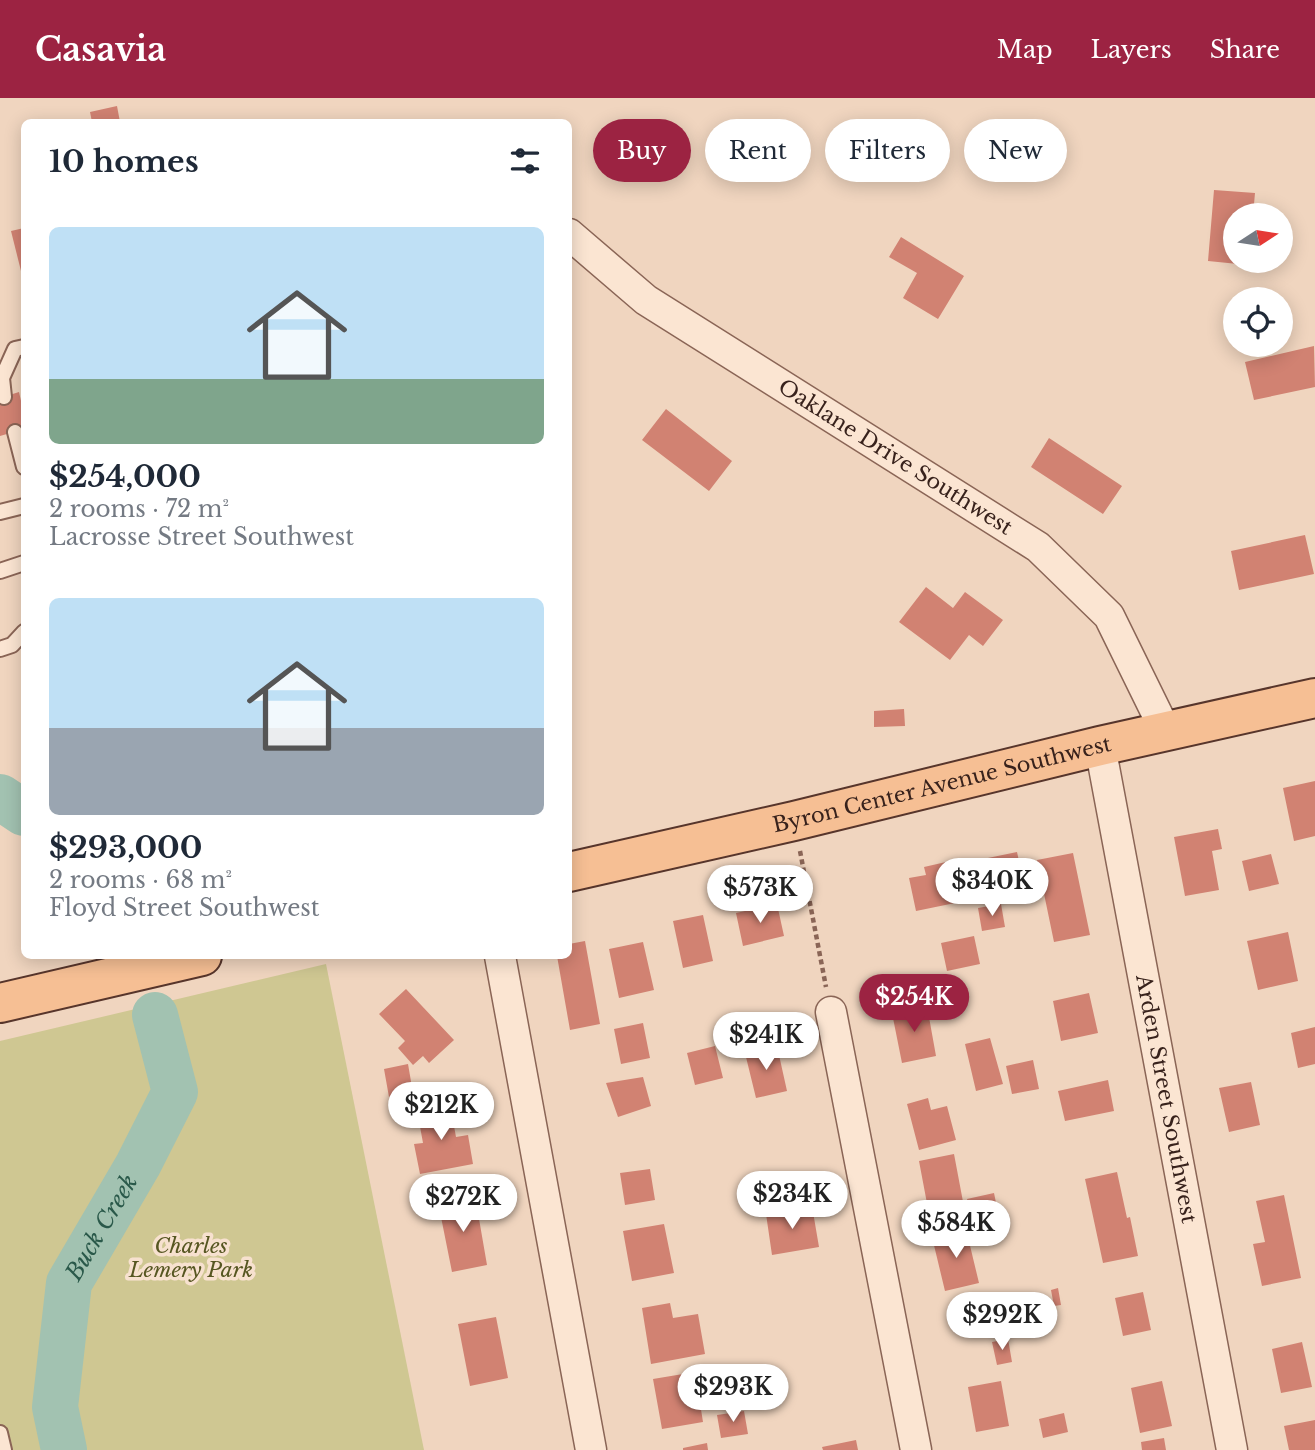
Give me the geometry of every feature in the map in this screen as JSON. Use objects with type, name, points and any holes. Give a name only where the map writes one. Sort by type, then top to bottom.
[{"type":"main road","name":"Byron Center Avenue Southwest","points":[[572,871],[1315,698]]},
{"type":"main road","points":[[0,1003],[187,959]]},
{"type":"street","name":"Oaklane Drive Southwest","points":[[572,237],[646,300],[1038,547],[1109,616],[1166,732]]},
{"type":"street","name":"Arden Street Southwest","points":[[1100,746],[1232,1450]]},
{"type":"street","points":[[501,959],[591,1450]]},
{"type":"street","points":[[831,1012],[916,1450]]},
{"type":"lane","points":[[4,397],[2,378],[15,349],[21,348]]},
{"type":"lane","points":[[15,432],[21,455]]},
{"type":"lane","points":[[0,512],[21,507]]},
{"type":"lane","points":[[0,571],[21,564]]},
{"type":"lane","points":[[0,649],[12,645],[21,635]]},
{"type":"lane","points":[[0,1433],[4,1450]]},
{"type":"path","points":[[794,821],[831,1012]]},
{"type":"green space","name":"Charles Lemery Park","points":[[326,964],[424,1450],[0,1450],[0,1041]]},
{"type":"building","points":[[117,106],[119,119],[91,119],[90,112]]},
{"type":"building","points":[[1214,190],[1255,193],[1254,203],[1223,203],[1223,262],[1208,261]]},
{"type":"building","points":[[21,229],[21,271],[11,231]]},
{"type":"building","points":[[901,237],[964,276],[938,319],[903,298],[917,273],[889,257]]},
{"type":"building","points":[[1314,346],[1315,387],[1254,400],[1245,362],[1267,357],[1293,357],[1293,351]]},
{"type":"building","points":[[19,392],[21,430],[0,436],[0,398]]},
{"type":"building","points":[[666,409],[732,461],[709,491],[642,440]]},
{"type":"building","points":[[1049,438],[1122,486],[1103,514],[1031,467]]},
{"type":"building","points":[[1305,535],[1314,574],[1239,590],[1231,551]]},
{"type":"building","points":[[926,587],[953,608],[965,592],[1003,620],[983,646],[969,635],[950,660],[899,622]]},
{"type":"building","points":[[904,709],[905,726],[874,727],[874,711]]},
{"type":"building","points":[[1315,781],[1315,836],[1294,841],[1283,788]]},
{"type":"building","points":[[1218,829],[1222,849],[1212,851],[1219,890],[1185,896],[1174,837]]},
{"type":"building","points":[[1017,852],[1026,893],[991,901],[983,859]]},
{"type":"building","points":[[1073,853],[1090,935],[1054,942],[1037,860]]},
{"type":"building","points":[[1271,854],[1279,884],[1249,891],[1242,861]]},
{"type":"building","points":[[946,862],[955,903],[916,911],[909,878],[926,875],[924,867]]},
{"type":"building","points":[[777,904],[784,936],[743,946],[736,913]]},
{"type":"building","points":[[1001,904],[1005,927],[982,931],[978,908]]},
{"type":"building","points":[[703,915],[713,961],[683,968],[673,921]]},
{"type":"building","points":[[1288,932],[1298,981],[1258,990],[1247,941]]},
{"type":"building","points":[[974,936],[980,964],[947,971],[941,943]]},
{"type":"building","points":[[585,941],[600,1024],[570,1030],[558,959],[572,959],[572,943]]},
{"type":"building","points":[[643,942],[654,990],[619,998],[609,949]]},
{"type":"building","points":[[406,989],[454,1040],[429,1063],[423,1056],[413,1065],[398,1048],[405,1041],[379,1014]]},
{"type":"building","points":[[1089,993],[1098,1033],[1061,1041],[1053,1001]]},
{"type":"building","points":[[927,1006],[936,1056],[902,1063],[892,1013]]},
{"type":"building","points":[[643,1023],[650,1058],[621,1064],[614,1029]]},
{"type":"building","points":[[1315,1027],[1315,1064],[1298,1068],[1291,1033]]},
{"type":"building","points":[[990,1038],[1003,1084],[976,1091],[965,1044]]},
{"type":"building","points":[[715,1046],[723,1078],[695,1085],[687,1053]]},
{"type":"building","points":[[777,1046],[787,1091],[756,1098],[745,1053]]},
{"type":"building","points":[[1033,1060],[1039,1089],[1012,1094],[1006,1066]]},
{"type":"building","points":[[408,1064],[413,1093],[389,1097],[384,1069]]},
{"type":"building","points":[[643,1077],[651,1106],[618,1117],[606,1083]]},
{"type":"building","points":[[1108,1080],[1114,1111],[1065,1121],[1058,1091]]},
{"type":"building","points":[[1251,1082],[1260,1125],[1229,1132],[1219,1088]]},
{"type":"building","points":[[928,1098],[931,1110],[947,1106],[956,1140],[919,1150],[907,1104]]},
{"type":"building","points":[[450,1104],[456,1137],[468,1135],[473,1164],[420,1174],[414,1144],[423,1143],[417,1110]]},
{"type":"building","points":[[954,1154],[964,1207],[929,1214],[919,1161]]},
{"type":"building","points":[[650,1169],[655,1200],[625,1205],[620,1173]]},
{"type":"building","points":[[1117,1172],[1138,1256],[1103,1263],[1085,1179]]},
{"type":"building","points":[[994,1193],[999,1217],[973,1223],[967,1199]]},
{"type":"building","points":[[1284,1195],[1301,1278],[1262,1286],[1253,1244],[1265,1242],[1256,1201]]},
{"type":"building","points":[[471,1196],[474,1214],[478,1213],[487,1265],[452,1272],[438,1202]]},
{"type":"building","points":[[812,1206],[819,1247],[772,1255],[766,1214]]},
{"type":"building","points":[[664,1224],[674,1273],[632,1281],[623,1231]]},
{"type":"building","points":[[966,1229],[979,1283],[945,1291],[932,1237]]},
{"type":"building","points":[[1058,1288],[1061,1305],[1054,1306],[1051,1290]]},
{"type":"building","points":[[1143,1292],[1151,1330],[1123,1336],[1115,1298]]},
{"type":"building","points":[[670,1303],[673,1318],[698,1314],[705,1354],[651,1364],[642,1308]]},
{"type":"building","points":[[1042,1304],[1048,1332],[1022,1337],[1016,1310]]},
{"type":"building","points":[[496,1317],[508,1378],[470,1386],[458,1324]]},
{"type":"building","points":[[1008,1339],[1012,1362],[997,1365],[992,1342]]},
{"type":"building","points":[[1302,1342],[1312,1387],[1281,1393],[1272,1349]]},
{"type":"building","points":[[695,1372],[703,1422],[662,1429],[653,1379]]},
{"type":"building","points":[[1001,1381],[1009,1426],[976,1432],[968,1387]]},
{"type":"building","points":[[1162,1381],[1172,1426],[1140,1433],[1131,1388]]},
{"type":"building","points":[[744,1411],[748,1434],[721,1438],[717,1415]]},
{"type":"building","points":[[1064,1413],[1068,1432],[1043,1438],[1039,1419]]},
{"type":"building","points":[[1315,1420],[1315,1450],[1289,1450],[1284,1426]]},
{"type":"building","points":[[1164,1438],[1166,1450],[1142,1450],[1141,1442]]},
{"type":"building","points":[[856,1440],[858,1450],[823,1450],[822,1447]]},
{"type":"building","points":[[707,1443],[708,1450],[683,1450],[683,1448]]},
{"type":"waterway","name":"Buck Creek","points":[[0,797],[21,811]]},
{"type":"waterway","name":"Buck Creek","points":[[64,1450],[55,1407],[69,1283],[138,1165],[175,1092],[155,1015]]}]
